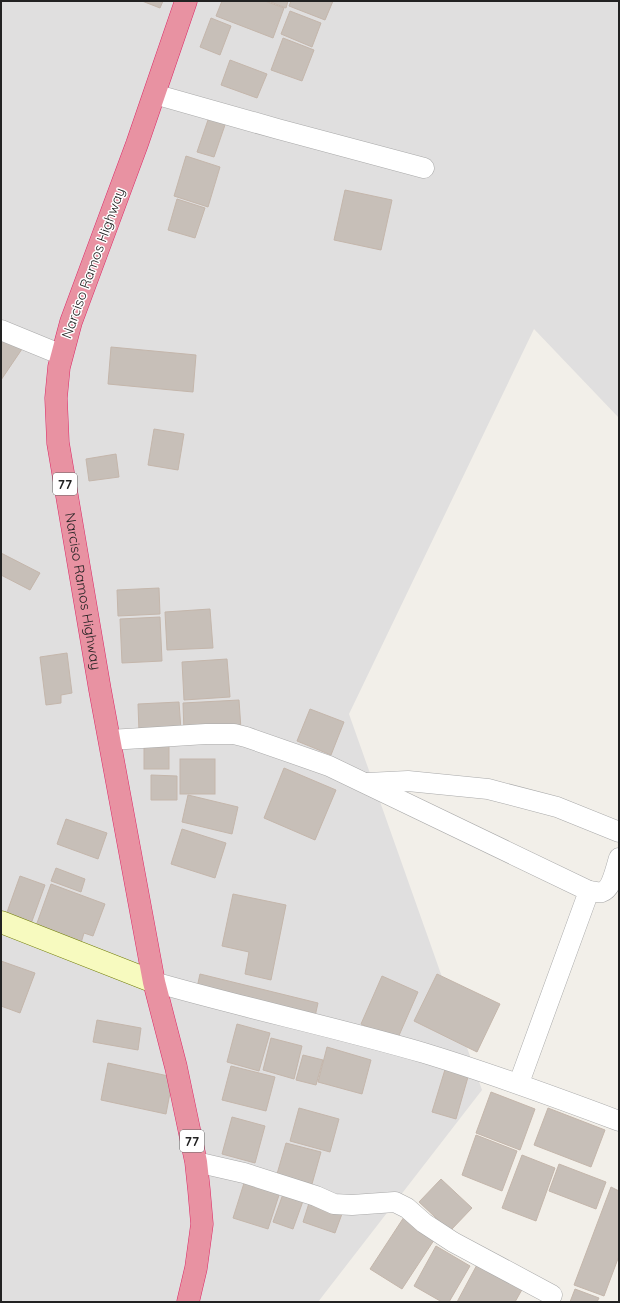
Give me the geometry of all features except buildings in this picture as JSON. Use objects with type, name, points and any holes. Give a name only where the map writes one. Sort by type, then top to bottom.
[{"type":"highway","name":"Narciso Ramos Highway","points":[[154,982],[58,442],[56,398],[59,367],[71,322],[154,94],[186,1]]},
{"type":"highway","name":"77","points":[[154,982],[176,1067],[196,1162],[200,1190],[202,1224],[196,1268],[188,1302]]},
{"type":"main road","points":[[1,922],[154,982]]},
{"type":"street","points":[[154,94],[424,168]]},
{"type":"street","points":[[1,330],[62,355]]},
{"type":"street","points":[[110,740],[206,734],[234,734],[277,747],[322,763],[589,891],[601,892],[605,890],[611,882],[619,858]]},
{"type":"street","points":[[365,783],[408,781],[488,789],[557,807],[619,832]]},
{"type":"street","points":[[519,1084],[589,891]]},
{"type":"street","points":[[154,982],[202,996],[423,1053],[519,1084],[619,1121]]},
{"type":"street","points":[[196,1162],[244,1173],[316,1196],[334,1204],[352,1205],[395,1202],[407,1208],[452,1242],[552,1296]]},
{"type":"shaded area","points":[[1,1],[619,1],[619,418],[534,329],[349,714],[482,1090],[318,1302],[1,1302]]}]
